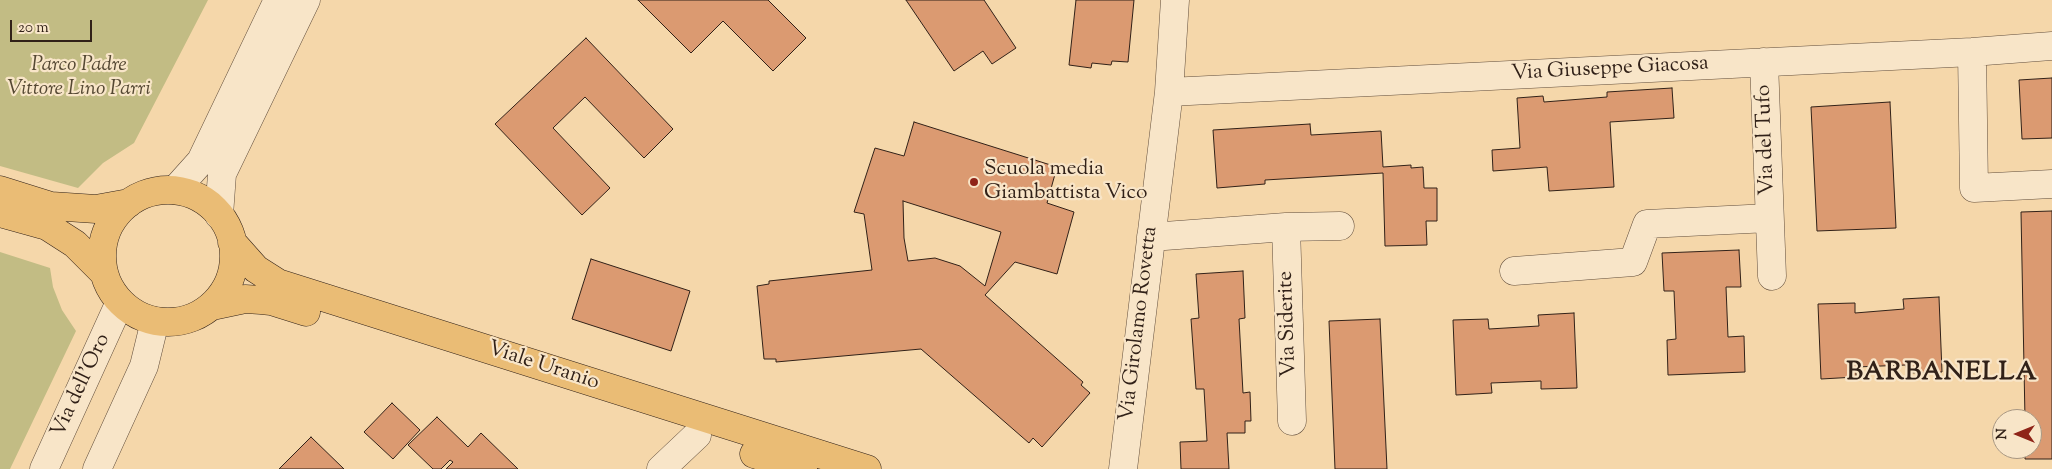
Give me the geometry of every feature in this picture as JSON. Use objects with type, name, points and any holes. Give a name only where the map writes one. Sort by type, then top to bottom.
[{"type":"main road","points":[[0,190],[51,206],[96,209],[129,203]]},
{"type":"main road","points":[[175,190],[192,194],[207,203],[220,215],[227,227],[232,242],[234,259],[231,276],[224,292],[212,306],[195,317],[176,322],[156,321],[137,315],[120,302],[110,288],[104,272],[102,253],[106,234],[116,216],[129,203],[144,195],[159,191],[175,190]]},
{"type":"main road","points":[[0,212],[47,226],[75,244],[104,272]]},
{"type":"main road","name":"Viale Uranio","points":[[232,242],[256,269],[278,283],[867,469]]},
{"type":"main road","name":"Viale Uranio","points":[[212,306],[245,300],[271,301],[803,469]]},
{"type":"street","points":[[175,190],[201,161],[278,0]]},
{"type":"street","points":[[220,215],[222,174],[306,0]]},
{"type":"street","name":"Via Girolamo Rovetta","points":[[1123,469],[1169,92],[1175,0]]},
{"type":"street","name":"Via Giuseppe Giacosa","points":[[1169,92],[1972,52],[2052,46]]},
{"type":"street","points":[[1972,52],[1974,188],[2052,184]]},
{"type":"street","name":"Via del Tufo","points":[[1764,62],[1772,276]]},
{"type":"street","name":"Via del Tufo","points":[[1514,271],[1633,262],[1647,224],[1769,218]]},
{"type":"street","points":[[1151,237],[1286,227],[1340,226]]},
{"type":"street","name":"Via Siderite","points":[[1286,227],[1292,421]]},
{"type":"street","name":"Via dell'Oro","points":[[44,469],[120,302]]},
{"type":"street","points":[[97,469],[144,366],[156,321]]},
{"type":"street","points":[[661,469],[697,435]]},
{"type":"green space","name":"Parco Padre Vittore Lino Parri","points":[[0,0],[208,0],[134,143],[103,163],[78,188],[0,166]]},
{"type":"green space","points":[[0,252],[50,268],[53,287],[62,310],[76,331],[10,469],[0,469]]},
{"type":"building","points":[[638,0],[768,0],[806,38],[773,71],[723,21],[691,53]]},
{"type":"building","points":[[906,0],[984,0],[1016,48],[992,64],[983,51],[954,71]]},
{"type":"building","points":[[1076,0],[1134,0],[1128,62],[1112,61],[1111,65],[1092,63],[1091,68],[1069,65]]},
{"type":"building","points":[[586,38],[673,129],[644,158],[585,97],[553,128],[610,188],[582,215],[495,124]]},
{"type":"building","points":[[2052,78],[2052,138],[2022,139],[2019,80]]},
{"type":"building","points":[[1672,88],[1674,118],[1610,122],[1614,187],[1549,191],[1547,167],[1493,171],[1492,150],[1520,148],[1517,98],[1543,96],[1544,102],[1607,97],[1607,92]]},
{"type":"building","points":[[1890,102],[1896,228],[1817,231],[1811,107]]},
{"type":"building","points":[[914,122],[1057,167],[1047,203],[1074,212],[1057,274],[1015,262],[985,295],[1083,382],[1081,385],[1090,393],[1042,447],[1033,438],[1029,443],[921,349],[776,362],[776,359],[764,359],[757,286],[769,284],[769,281],[872,270],[864,214],[854,212],[875,148],[904,156]],"holes":[[[903,201],[1001,232],[985,286],[960,266],[935,258],[908,261],[904,238]]]},
{"type":"building","points":[[1310,124],[1311,135],[1381,131],[1383,167],[1411,165],[1411,168],[1423,167],[1424,188],[1437,188],[1437,221],[1426,221],[1427,245],[1385,246],[1383,173],[1265,180],[1265,184],[1217,188],[1213,130]]},
{"type":"building","points":[[2052,211],[2052,459],[2042,459],[2042,409],[2025,409],[2021,212]]},
{"type":"building","points":[[1739,250],[1741,287],[1726,287],[1728,337],[1744,336],[1745,372],[1668,375],[1667,340],[1676,339],[1674,291],[1664,291],[1662,253]]},
{"type":"building","points":[[591,259],[690,291],[671,351],[572,319]]},
{"type":"building","points":[[1243,271],[1245,318],[1239,319],[1243,393],[1250,392],[1251,421],[1245,421],[1245,433],[1227,433],[1229,469],[1181,469],[1180,442],[1207,441],[1204,389],[1196,389],[1191,319],[1199,318],[1196,274]]},
{"type":"building","points":[[1939,297],[1942,372],[1907,373],[1906,365],[1856,367],[1856,377],[1821,379],[1818,304],[1855,303],[1855,313],[1904,309],[1903,299]]},
{"type":"building","points":[[1574,313],[1577,388],[1541,389],[1541,381],[1491,383],[1492,393],[1456,395],[1453,320],[1488,319],[1489,329],[1539,326],[1538,315]]},
{"type":"building","points":[[1380,319],[1387,469],[1335,469],[1329,321]]},
{"type":"building","points":[[392,403],[420,430],[393,459],[364,432]]},
{"type":"building","points":[[437,417],[468,447],[481,433],[518,469],[446,469],[453,462],[450,460],[441,469],[433,469],[408,445]]},
{"type":"building","points":[[311,437],[344,469],[279,469]]},
{"type":"place","name":"Scuola media Giambattista Vico","points":[[974,182]]},
{"type":"district","name":"BARBANELLA","points":[[1942,375]]}]
